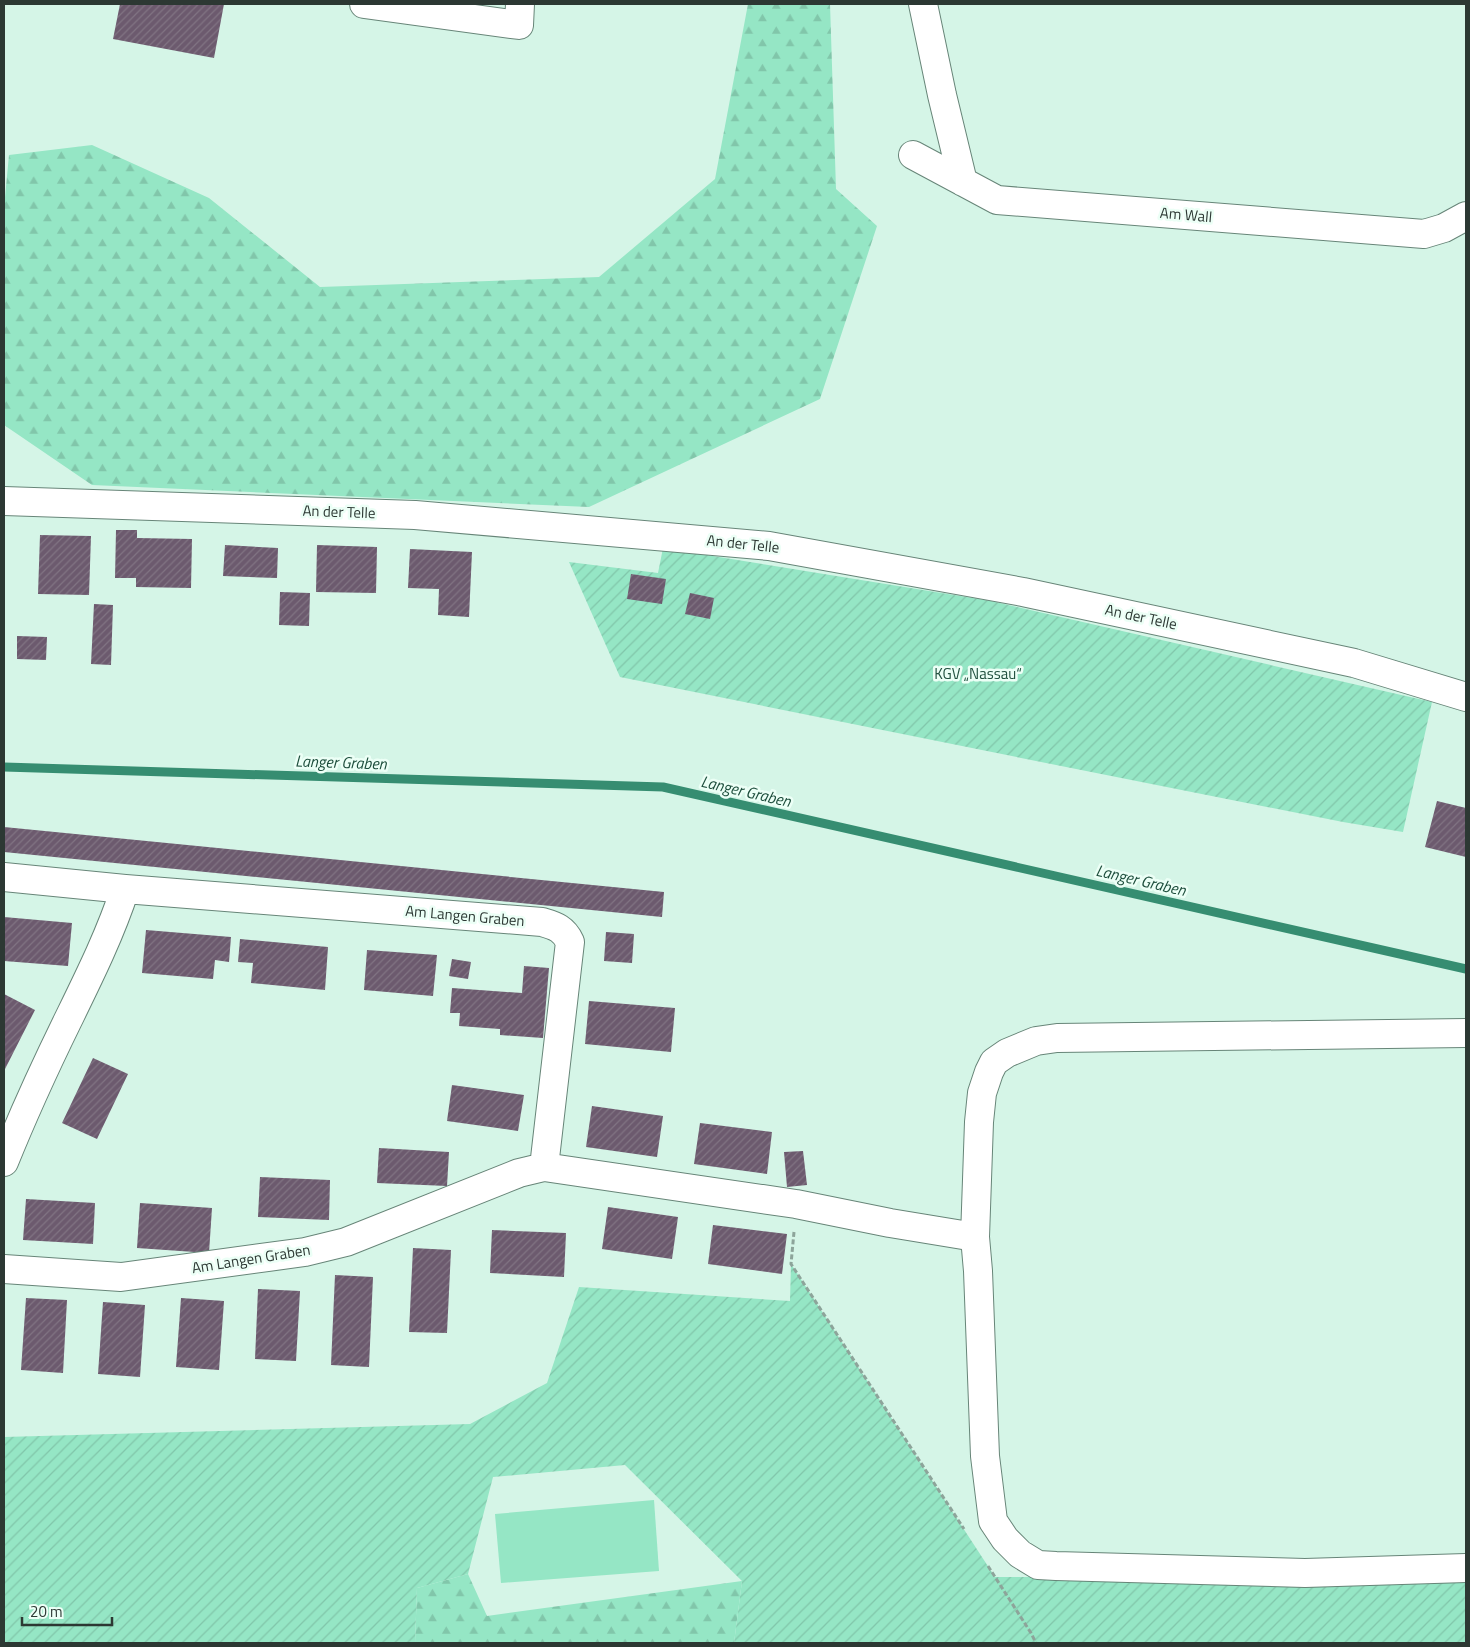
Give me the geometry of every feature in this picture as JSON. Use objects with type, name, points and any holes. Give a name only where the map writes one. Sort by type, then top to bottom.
[{"type":"street","points":[[364,4],[519,25],[520,4]]},
{"type":"street","points":[[923,4],[963,182]]},
{"type":"street","name":"Am Wall","points":[[914,155],[997,200],[1424,234],[1444,228],[1466,216]]},
{"type":"street","name":"An der Telle","points":[[4,501],[415,516],[770,546],[1023,592],[1344,661],[1466,697]]},
{"type":"street","name":"Am Langen Graben","points":[[4,877],[124,889],[532,921],[556,926],[565,932],[570,942],[544,1167]]},
{"type":"street","points":[[4,1162],[30,1100],[90,975],[120,904],[124,889]]},
{"type":"street","points":[[1466,1033],[1057,1038],[1036,1041],[1007,1053],[994,1062],[982,1093],[979,1122],[975,1236],[985,1456],[993,1521],[1005,1539],[1020,1554],[1038,1565],[1066,1567],[1305,1573],[1466,1568]]},
{"type":"street","name":"Am Langen Graben","points":[[4,1268],[121,1278],[305,1252],[346,1242],[519,1173],[544,1167],[807,1206],[890,1223],[975,1236]]},
{"type":"path","points":[[807,1206],[791,1264],[968,1536]]},
{"type":"path","points":[[984,1561],[1036,1643]]},
{"type":"green space","points":[[748,4],[830,4],[836,189],[877,226],[820,399],[589,507],[92,485],[4,425],[4,208],[9,155],[92,145],[209,198],[320,287],[599,277],[715,179]]},
{"type":"green space","name":"KGV „Nassau“","points":[[663,548],[991,601],[1432,702],[1403,832],[1343,822],[620,677],[569,562],[658,573]]},
{"type":"green space","points":[[791,1264],[995,1577],[1466,1578],[1466,1643],[734,1643],[742,1581],[625,1465],[493,1477],[468,1574],[417,1588],[415,1643],[4,1643],[4,1437],[470,1424],[547,1383],[579,1287],[790,1301]]},
{"type":"green space","points":[[654,1500],[659,1571],[501,1583],[495,1514]]},
{"type":"green space","points":[[468,1574],[487,1616],[742,1581],[734,1643],[415,1643],[417,1588]]},
{"type":"building","points":[[120,4],[224,4],[214,58],[113,39]]},
{"type":"building","points":[[116,530],[137,530],[137,538],[192,539],[191,588],[136,587],[136,578],[115,578]]},
{"type":"building","points":[[40,535],[91,536],[89,595],[38,594]]},
{"type":"building","points":[[225,545],[278,548],[277,578],[223,576]]},
{"type":"building","points":[[317,545],[377,547],[376,593],[316,592]]},
{"type":"building","points":[[410,549],[472,552],[469,617],[438,615],[439,589],[408,588]]},
{"type":"building","points":[[631,574],[666,579],[662,604],[627,599]]},
{"type":"building","points":[[280,592],[310,593],[309,626],[279,625]]},
{"type":"building","points":[[690,593],[714,598],[710,619],[685,614]]},
{"type":"building","points":[[94,604],[113,605],[111,665],[91,664]]},
{"type":"building","points":[[17,636],[47,637],[46,660],[17,659]]},
{"type":"building","points":[[1437,801],[1466,808],[1466,857],[1425,847]]},
{"type":"building","points":[[4,827],[664,892],[662,917],[4,852]]},
{"type":"building","points":[[4,917],[72,923],[68,966],[4,961]]},
{"type":"building","points":[[146,930],[231,937],[229,962],[215,960],[213,979],[142,973]]},
{"type":"building","points":[[606,932],[634,934],[632,963],[604,961]]},
{"type":"building","points":[[240,939],[328,947],[325,990],[251,983],[253,963],[238,962]]},
{"type":"building","points":[[367,950],[437,955],[433,996],[364,990]]},
{"type":"building","points":[[452,959],[471,962],[468,979],[449,976]]},
{"type":"building","points":[[524,966],[549,968],[543,1038],[500,1035],[500,1029],[459,1026],[460,1013],[450,1013],[452,988],[522,993]]},
{"type":"building","points":[[4,994],[35,1010],[4,1071]]},
{"type":"building","points":[[589,1001],[675,1008],[671,1052],[585,1044]]},
{"type":"building","points":[[93,1058],[128,1074],[97,1139],[62,1123]]},
{"type":"building","points":[[452,1085],[524,1095],[518,1131],[447,1121]]},
{"type":"building","points":[[592,1106],[663,1116],[657,1157],[586,1147]]},
{"type":"building","points":[[700,1123],[772,1132],[767,1174],[694,1164]]},
{"type":"building","points":[[379,1148],[449,1152],[447,1186],[377,1183]]},
{"type":"building","points":[[803,1151],[807,1185],[787,1187],[784,1152]]},
{"type":"building","points":[[260,1177],[330,1180],[329,1220],[258,1217]]},
{"type":"building","points":[[26,1199],[95,1203],[93,1244],[23,1240]]},
{"type":"building","points":[[140,1203],[212,1208],[209,1253],[137,1248]]},
{"type":"building","points":[[608,1207],[678,1217],[672,1259],[602,1249]]},
{"type":"building","points":[[713,1225],[787,1234],[782,1274],[708,1264]]},
{"type":"building","points":[[492,1230],[566,1233],[564,1277],[490,1273]]},
{"type":"building","points":[[413,1248],[451,1250],[447,1333],[409,1332]]},
{"type":"building","points":[[335,1275],[373,1277],[369,1367],[331,1365]]},
{"type":"building","points":[[258,1289],[300,1291],[296,1361],[255,1359]]},
{"type":"building","points":[[26,1298],[67,1300],[63,1373],[21,1370]]},
{"type":"building","points":[[181,1298],[224,1301],[219,1370],[176,1367]]},
{"type":"building","points":[[103,1302],[145,1305],[140,1377],[98,1374]]},
{"type":"waterway","name":"Langer Graben","points":[[4,767],[663,787],[1466,969]]}]
